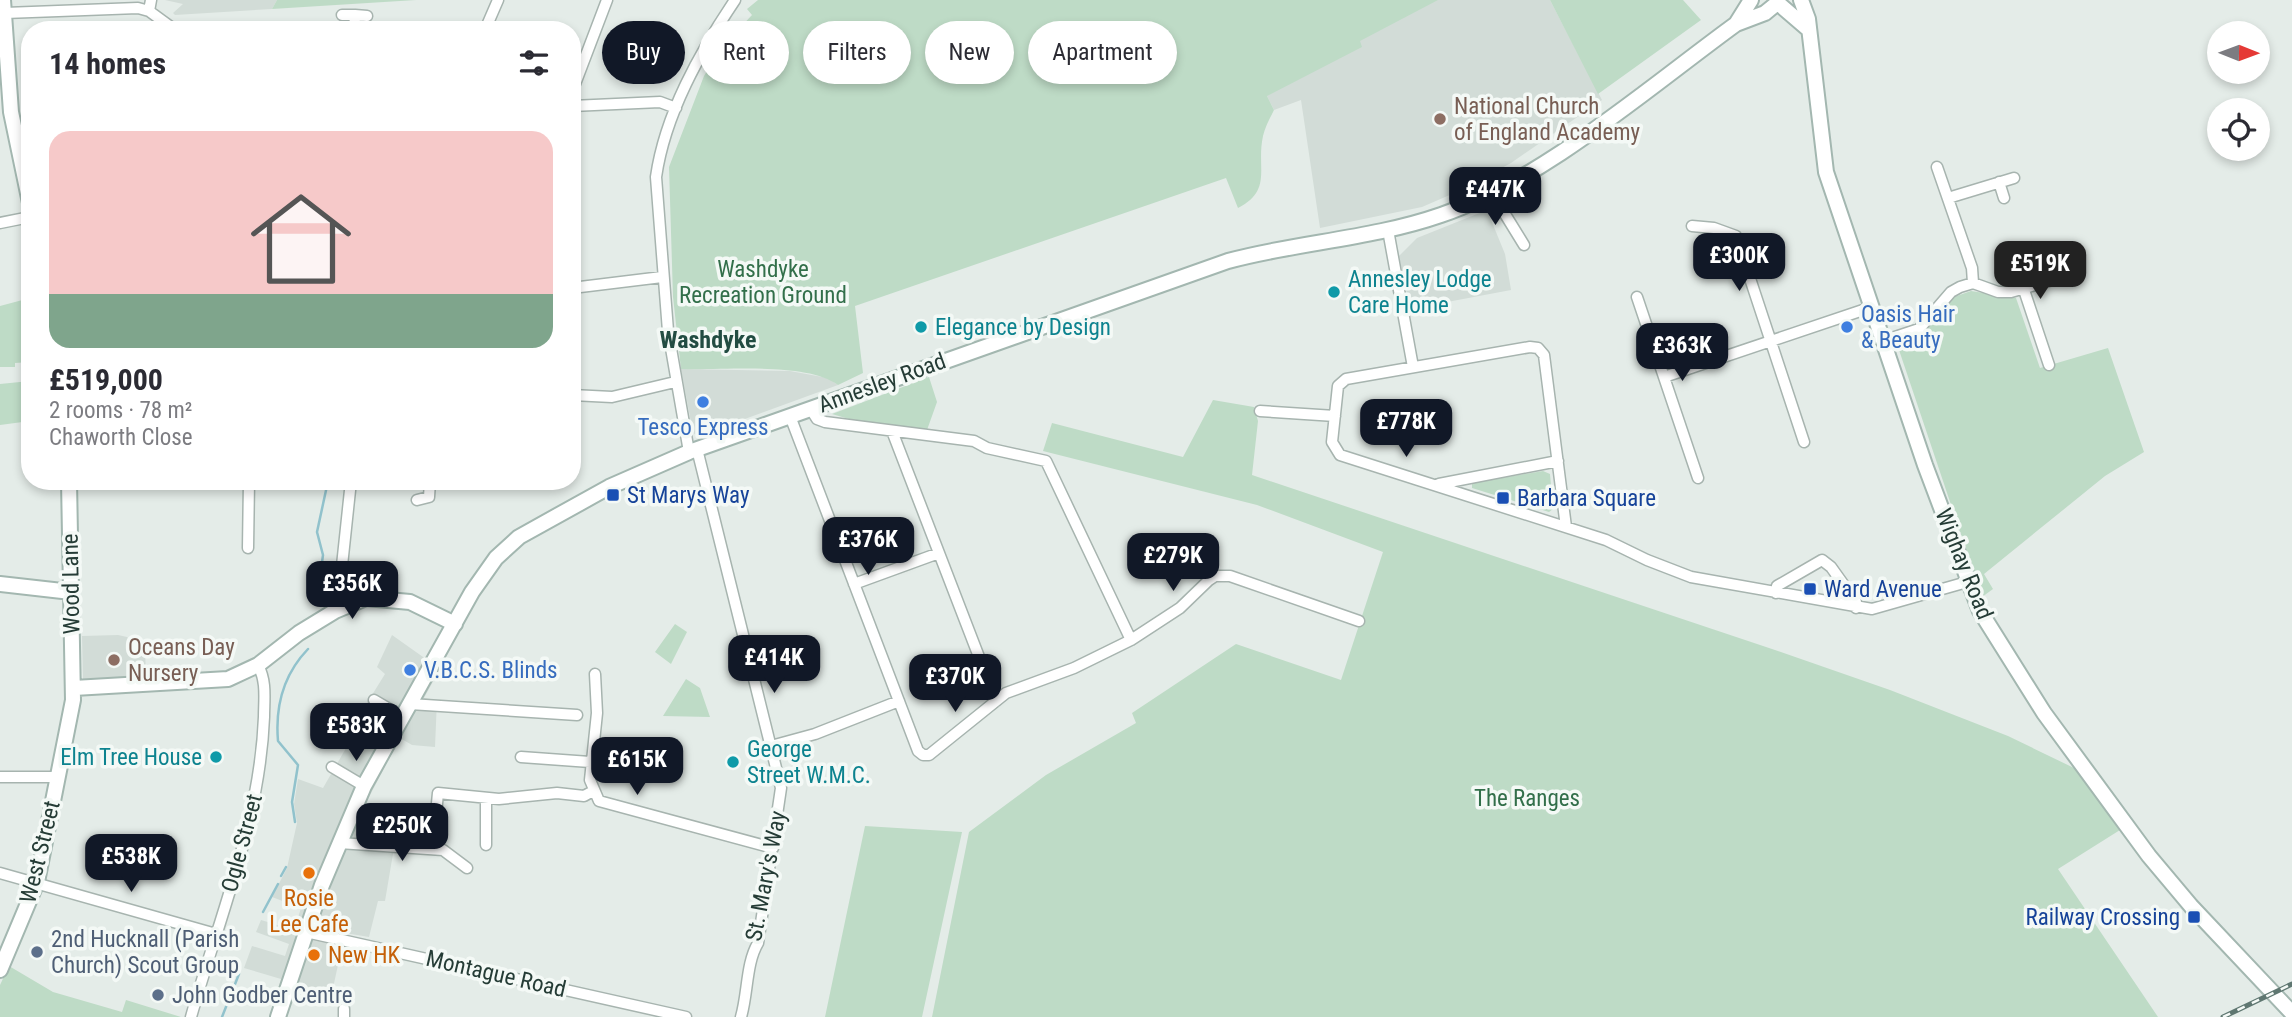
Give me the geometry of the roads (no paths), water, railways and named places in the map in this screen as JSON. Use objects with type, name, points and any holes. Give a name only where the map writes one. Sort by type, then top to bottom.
[{"type":"street","points":[[149,12],[151,0]]},
{"type":"street","points":[[489,21],[498,0]]},
{"type":"street","points":[[581,68],[607,0]]},
{"type":"street","name":"St. Mary's Way","points":[[735,0],[707,45],[676,108],[659,154],[656,177],[662,277],[675,382],[781,788],[757,945],[751,952],[748,991],[741,1017]]},
{"type":"street","name":"Annesley Road","points":[[1736,24],[1751,0]]},
{"type":"street","name":"Wighay Road","points":[[1801,0],[1808,29],[1826,172],[1967,582],[1993,633],[2026,687],[2149,856],[2191,906],[2292,1013]]},
{"type":"street","points":[[1778,2],[1808,29]]},
{"type":"street","name":"Annesley Road","points":[[278,1017],[338,843],[364,786],[485,573],[520,537],[609,487],[693,451],[1228,261],[1264,251],[1388,230],[1445,214],[1492,193],[1572,144],[1736,24],[1765,13],[1778,2]]},
{"type":"street","points":[[21,160],[11,112],[4,6],[124,8],[149,12],[162,21]]},
{"type":"street","points":[[342,15],[367,16]]},
{"type":"street","points":[[355,15],[355,21]]},
{"type":"street","points":[[581,106],[660,102],[676,108]]},
{"type":"street","points":[[1937,167],[1972,268],[1973,283]]},
{"type":"street","points":[[1948,198],[2014,177]]},
{"type":"street","points":[[1999,182],[2004,198]]},
{"type":"street","points":[[1492,193],[1524,245]]},
{"type":"street","points":[[0,223],[21,220]]},
{"type":"street","points":[[1692,226],[1714,228],[1736,236],[1804,442]]},
{"type":"street","points":[[1388,230],[1413,367]]},
{"type":"street","points":[[1883,341],[1919,329],[1951,292],[1973,283],[1998,292],[2024,290],[2076,273]]},
{"type":"street","points":[[581,287],[662,277]]},
{"type":"street","points":[[2024,290],[2049,365]]},
{"type":"street","points":[[1637,297],[1698,478]]},
{"type":"street","points":[[1664,377],[1872,307]]},
{"type":"street","points":[[1566,527],[1544,355],[1538,348],[1530,347],[1343,381],[1337,390],[1332,442],[1340,455],[1606,540],[1683,575],[1856,608],[1887,607],[1967,582]]},
{"type":"street","points":[[581,395],[612,397],[675,382]]},
{"type":"street","points":[[810,408],[817,419],[825,422],[974,441],[987,448],[1046,461],[1131,640]]},
{"type":"street","points":[[1260,411],[1335,416]]},
{"type":"street","points":[[790,415],[923,755],[929,755],[1006,693],[1074,668],[1131,640],[1171,615],[1209,580],[1222,575],[1359,621]]},
{"type":"street","points":[[892,431],[996,701]]},
{"type":"street","points":[[1435,485],[1558,461]]},
{"type":"street","name":"Wood Lane","points":[[69,490],[74,688]]},
{"type":"street","points":[[248,548],[249,490]]},
{"type":"street","points":[[350,490],[341,575],[353,602]]},
{"type":"street","points":[[417,500],[429,497],[429,490]]},
{"type":"street","points":[[855,584],[939,553]]},
{"type":"street","points":[[1776,593],[1777,586],[1822,560],[1831,567],[1850,593],[1856,602],[1856,608]]},
{"type":"street","points":[[0,584],[71,592]]},
{"type":"street","points":[[74,688],[214,682],[236,676],[258,665],[299,633],[353,602],[372,597],[397,599],[422,607],[455,624]]},
{"type":"street","name":"Ogle Street","points":[[191,1017],[240,857],[262,764],[265,686],[258,665]]},
{"type":"street","points":[[595,674],[597,713],[590,762],[593,791],[599,800],[610,806],[773,848]]},
{"type":"street","name":"West Street","points":[[1,964],[37,882],[74,688]]},
{"type":"street","points":[[373,700],[406,710],[577,715]]},
{"type":"street","points":[[771,746],[815,734],[900,701]]},
{"type":"street","points":[[521,757],[590,762]]},
{"type":"street","points":[[332,767],[364,786]]},
{"type":"street","points":[[0,776],[58,777]]},
{"type":"street","points":[[435,824],[438,793],[486,799],[557,793],[584,796],[593,791]]},
{"type":"street","points":[[486,799],[486,845]]},
{"type":"street","points":[[338,843],[443,850],[467,868]]},
{"type":"street","points":[[0,873],[216,934]]},
{"type":"street","name":"Montague Road","points":[[306,932],[686,1017]]},
{"type":"waterway","points":[[323,600],[324,588],[320,577],[323,555],[317,532],[326,490]]},
{"type":"waterway","points":[[295,822],[292,802],[298,765],[278,741],[277,728],[282,692],[292,669],[308,649]]},
{"type":"waterway","points":[[281,876],[286,867]]},
{"type":"waterway","points":[[263,912],[278,884]]},
{"type":"waterway","points":[[222,1017],[239,974]]},
{"type":"railway","points":[[2223,1017],[2292,984]]},
{"type":"place","name":"National Church of England Academy","points":[[1440,119]]},
{"type":"place","name":"Annesley Lodge Care Home","points":[[1334,292]]},
{"type":"place","name":"Elegance by Design","points":[[921,327]]},
{"type":"place","name":"Oasis Hair & Beauty","points":[[1847,327]]},
{"type":"place","name":"Tesco Express","points":[[703,402]]},
{"type":"place","name":"St Marys Way","points":[[613,495]]},
{"type":"place","name":"Barbara Square","points":[[1503,498]]},
{"type":"place","name":"Ward Avenue","points":[[1810,589]]},
{"type":"place","name":"Oceans Day Nursery","points":[[114,660]]},
{"type":"place","name":"V.B.C.S. Blinds","points":[[410,670]]},
{"type":"place","name":"Elm Tree House","points":[[216,757]]},
{"type":"place","name":"George Street W.M.C.","points":[[733,762]]},
{"type":"place","name":"Rosie Lee Cafe","points":[[309,873]]},
{"type":"place","name":"Railway Crossing","points":[[2194,917]]},
{"type":"place","name":"2nd Hucknall (Parish Church) Scout Group","points":[[37,952]]},
{"type":"place","name":"New HK","points":[[314,955]]},
{"type":"place","name":"John Godber Centre","points":[[158,995]]},
{"type":"district","name":"Washdyke","points":[[708,340]]},
{"type":"park label","name":"Washdyke Recreation Ground","points":[[763,282]]},
{"type":"park label","name":"The Ranges","points":[[1527,798]]}]
